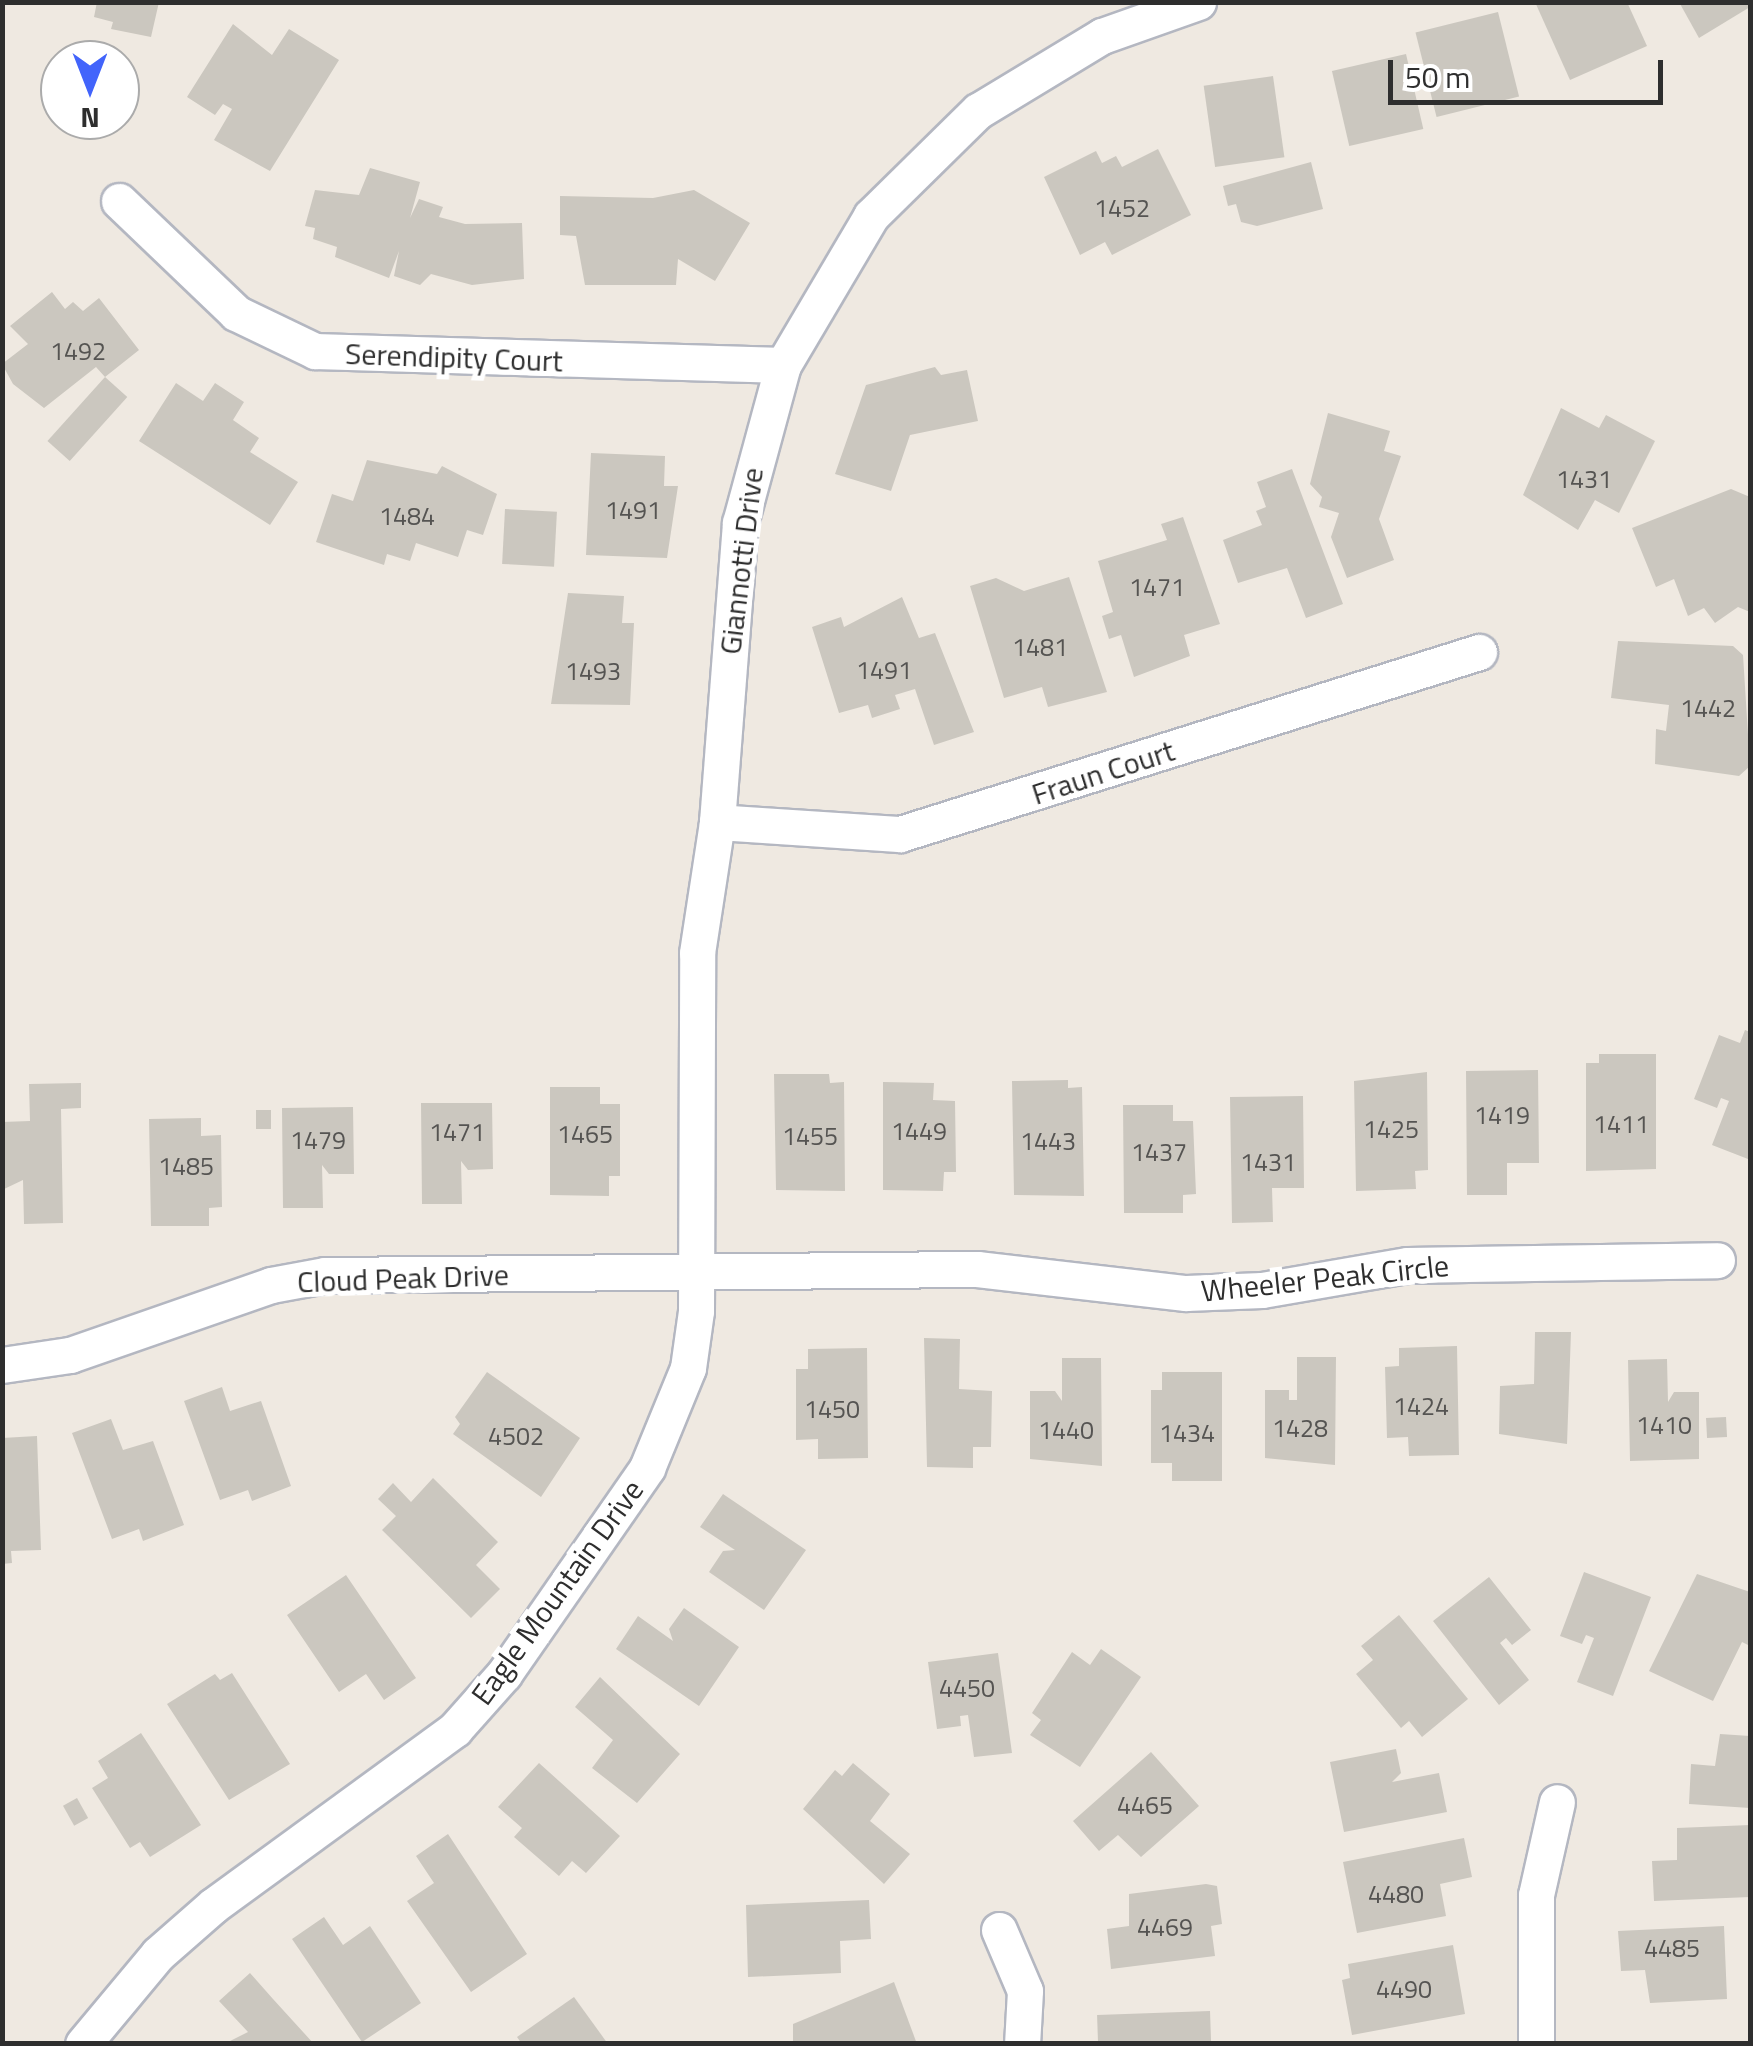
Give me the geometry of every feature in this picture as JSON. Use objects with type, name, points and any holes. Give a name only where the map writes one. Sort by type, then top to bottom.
[{"type":"street","name":"Giannotti Drive","points":[[696,1270],[698,953],[717,822],[740,523],[783,365],[824,283],[871,216],[964,124],[1102,36],[1198,2]]},
{"type":"street","name":"Serendipity Court","points":[[119,201],[236,313],[315,352],[783,365]]},
{"type":"street","name":"Fraun Court","points":[[717,822],[900,834],[1479,652]]},
{"type":"street","name":"Wheeler Peak Circle","points":[[696,1270],[976,1269],[1186,1293],[1262,1290],[1406,1265],[1717,1260]]},
{"type":"street","name":"Cloud Peak Drive","points":[[2,1366],[70,1355],[271,1285],[325,1275],[696,1270]]},
{"type":"street","name":"Eagle Mountain Drive","points":[[84,2044],[158,1954],[214,1904],[405,1772],[504,1674],[647,1468],[672,1417],[688,1368],[696,1270]]},
{"type":"street","points":[[1536,2044],[1536,1895],[1557,1802]]},
{"type":"street","points":[[999,1930],[1025,1991],[1022,2044]]},
{"type":"building","points":[[97,2],[159,2],[151,37],[111,29],[113,22],[94,17]]},
{"type":"building","points":[[1535,2],[1627,2],[1647,46],[1570,80]]},
{"type":"building","points":[[1679,2],[1750,2],[1750,7],[1699,38]]},
{"type":"building","points":[[1498,12],[1519,96],[1437,117],[1416,33]]},
{"type":"building","points":[[233,24],[272,55],[289,29],[339,60],[270,171],[214,140],[232,109],[223,104],[215,115],[187,97]]},
{"type":"building","points":[[1406,54],[1423,129],[1349,146],[1332,71]]},
{"type":"building","points":[[1273,76],[1284,157],[1215,167],[1204,86]]},
{"type":"building","points":[[1158,149],[1191,215],[1112,255],[1105,242],[1080,255],[1044,177],[1096,151],[1102,163],[1116,156],[1122,167]]},
{"type":"building","points":[[1311,162],[1323,209],[1257,226],[1241,222],[1236,204],[1228,206],[1223,186]]},
{"type":"building","points":[[370,168],[420,182],[410,218],[419,199],[443,207],[439,217],[465,224],[522,223],[524,279],[472,285],[431,274],[420,285],[394,276],[399,251],[389,278],[335,257],[337,247],[313,239],[315,228],[305,226],[315,190],[359,195]]},
{"type":"building","points":[[694,190],[750,223],[715,281],[678,259],[676,285],[585,285],[576,236],[560,235],[560,196],[653,198]]},
{"type":"building","points":[[52,292],[65,309],[73,302],[83,311],[99,298],[139,350],[105,377],[96,367],[44,408],[13,384],[2,364],[28,344],[10,326]]},
{"type":"building","points":[[935,367],[941,375],[967,370],[978,421],[910,435],[891,491],[835,474],[866,385]]},
{"type":"building","points":[[105,377],[127,397],[70,461],[47,441]]},
{"type":"building","points":[[176,383],[203,401],[215,383],[244,402],[233,420],[259,438],[250,452],[298,482],[270,525],[139,441]]},
{"type":"building","points":[[1561,408],[1599,428],[1606,415],[1655,441],[1619,513],[1595,500],[1578,530],[1523,495]]},
{"type":"building","points":[[1328,413],[1390,431],[1384,451],[1401,456],[1379,519],[1394,560],[1347,578],[1331,537],[1339,513],[1319,507],[1322,497],[1310,484]]},
{"type":"building","points":[[591,453],[665,456],[664,486],[678,486],[667,558],[586,555]]},
{"type":"building","points":[[367,460],[437,474],[442,466],[497,494],[483,535],[467,530],[458,557],[416,543],[410,561],[387,554],[384,565],[316,542],[332,494],[353,501]]},
{"type":"building","points":[[1292,469],[1343,604],[1306,618],[1287,568],[1238,583],[1223,540],[1262,525],[1256,511],[1266,507],[1257,482]]},
{"type":"building","points":[[1731,489],[1750,497],[1750,612],[1738,607],[1715,623],[1704,608],[1688,616],[1674,579],[1656,587],[1632,528]]},
{"type":"building","points":[[505,509],[557,512],[554,567],[502,564]]},
{"type":"building","points":[[1183,517],[1220,624],[1184,635],[1190,656],[1134,677],[1121,635],[1109,639],[1102,616],[1113,612],[1098,561],[1167,540],[1161,524]]},
{"type":"building","points":[[1069,577],[1107,692],[1048,707],[1042,687],[1004,698],[970,586],[996,578],[1024,591]]},
{"type":"building","points":[[568,593],[624,596],[622,623],[634,623],[630,705],[551,704]]},
{"type":"building","points":[[902,597],[919,638],[935,633],[974,732],[934,745],[915,689],[895,695],[900,709],[872,718],[868,705],[839,713],[812,627],[841,617],[844,627]]},
{"type":"building","points":[[1618,641],[1733,646],[1743,655],[1750,766],[1739,776],[1655,764],[1656,729],[1666,731],[1669,705],[1611,698]]},
{"type":"building","points":[[1745,1030],[1750,1032],[1748,1159],[1712,1145],[1729,1101],[1721,1098],[1717,1108],[1694,1099],[1719,1035],[1740,1043]]},
{"type":"building","points":[[1599,1054],[1656,1054],[1656,1169],[1586,1171],[1586,1063],[1599,1063]]},
{"type":"building","points":[[1538,1070],[1539,1163],[1507,1163],[1507,1195],[1467,1195],[1466,1071]]},
{"type":"building","points":[[1427,1072],[1428,1170],[1415,1171],[1416,1189],[1356,1191],[1354,1081]]},
{"type":"building","points":[[774,1074],[829,1074],[830,1083],[844,1082],[845,1191],[776,1190]]},
{"type":"building","points":[[1068,1080],[1068,1088],[1082,1087],[1084,1196],[1014,1195],[1012,1081]]},
{"type":"building","points":[[883,1082],[934,1083],[933,1100],[955,1101],[956,1172],[944,1172],[943,1191],[883,1190]]},
{"type":"building","points":[[81,1083],[81,1108],[61,1109],[63,1223],[24,1224],[23,1180],[2,1190],[2,1122],[30,1121],[29,1084]]},
{"type":"building","points":[[550,1087],[600,1087],[600,1104],[620,1104],[620,1176],[609,1176],[609,1196],[550,1195]]},
{"type":"building","points":[[1303,1096],[1304,1188],[1272,1188],[1273,1222],[1232,1223],[1230,1097]]},
{"type":"building","points":[[421,1103],[492,1103],[493,1169],[468,1170],[461,1161],[462,1204],[422,1204]]},
{"type":"building","points":[[1123,1105],[1173,1105],[1173,1121],[1193,1121],[1196,1194],[1183,1195],[1183,1213],[1124,1213]]},
{"type":"building","points":[[353,1107],[354,1174],[329,1174],[322,1165],[323,1208],[283,1208],[282,1108]]},
{"type":"building","points":[[256,1110],[271,1110],[271,1129],[256,1129]]},
{"type":"building","points":[[201,1118],[201,1136],[221,1135],[222,1207],[209,1208],[209,1226],[151,1226],[149,1119]]},
{"type":"building","points":[[1535,1332],[1571,1332],[1567,1444],[1499,1434],[1500,1386],[1534,1384]]},
{"type":"building","points":[[924,1338],[960,1339],[959,1389],[992,1391],[991,1447],[973,1447],[973,1468],[927,1467]]},
{"type":"building","points":[[1457,1346],[1459,1455],[1409,1456],[1408,1437],[1387,1438],[1385,1367],[1399,1366],[1399,1348]]},
{"type":"building","points":[[867,1348],[868,1458],[818,1459],[818,1439],[796,1440],[796,1369],[808,1369],[808,1349]]},
{"type":"building","points":[[1297,1357],[1336,1357],[1335,1465],[1265,1458],[1265,1390],[1289,1390],[1289,1400],[1297,1400]]},
{"type":"building","points":[[1062,1358],[1101,1358],[1102,1466],[1030,1459],[1030,1391],[1055,1391],[1062,1401]]},
{"type":"building","points":[[1667,1359],[1668,1402],[1674,1392],[1699,1392],[1699,1459],[1630,1461],[1628,1360]]},
{"type":"building","points":[[487,1372],[580,1438],[541,1497],[453,1434],[460,1424],[455,1417]]},
{"type":"building","points":[[1162,1372],[1222,1372],[1222,1481],[1172,1481],[1172,1463],[1151,1463],[1151,1390],[1162,1390]]},
{"type":"building","points":[[222,1387],[230,1411],[261,1401],[291,1486],[252,1501],[248,1490],[220,1500],[184,1401]]},
{"type":"building","points":[[1726,1417],[1727,1437],[1707,1438],[1706,1418]]},
{"type":"building","points":[[111,1419],[123,1450],[153,1441],[184,1525],[143,1541],[139,1529],[112,1539],[72,1433]]},
{"type":"building","points":[[37,1436],[41,1550],[11,1551],[12,1563],[2,1564],[2,1438]]},
{"type":"building","points":[[433,1478],[498,1542],[476,1565],[500,1589],[471,1618],[382,1530],[396,1516],[378,1499],[393,1483],[411,1502]]},
{"type":"building","points":[[723,1494],[806,1550],[764,1610],[709,1572],[723,1551],[735,1550],[700,1527]]},
{"type":"building","points":[[1584,1572],[1651,1597],[1613,1696],[1577,1682],[1594,1638],[1586,1635],[1582,1644],[1560,1636]]},
{"type":"building","points":[[1697,1574],[1750,1592],[1750,1646],[1742,1642],[1713,1701],[1649,1671]]},
{"type":"building","points":[[346,1575],[416,1678],[384,1700],[366,1674],[339,1692],[287,1615]]},
{"type":"building","points":[[1489,1577],[1531,1630],[1512,1645],[1506,1638],[1500,1643],[1529,1680],[1499,1705],[1433,1621]]},
{"type":"building","points":[[684,1608],[739,1647],[699,1706],[616,1649],[638,1616],[673,1641],[669,1629]]},
{"type":"building","points":[[1399,1615],[1468,1699],[1422,1737],[1409,1721],[1401,1728],[1356,1674],[1373,1660],[1361,1646]]},
{"type":"building","points":[[1101,1649],[1141,1677],[1080,1767],[1030,1735],[1041,1720],[1032,1713],[1072,1652],[1090,1665]]},
{"type":"building","points":[[998,1653],[1012,1753],[974,1757],[968,1715],[960,1716],[961,1726],[937,1729],[928,1662]]},
{"type":"building","points":[[232,1673],[290,1764],[229,1800],[167,1704],[215,1674],[220,1680]]},
{"type":"building","points":[[600,1677],[680,1754],[637,1803],[592,1768],[613,1740],[575,1707]]},
{"type":"building","points":[[141,1733],[201,1825],[150,1857],[140,1842],[130,1848],[92,1788],[108,1778],[98,1761]]},
{"type":"building","points":[[1720,1734],[1750,1736],[1750,1808],[1689,1804],[1691,1764],[1715,1766]]},
{"type":"building","points":[[1396,1749],[1401,1773],[1392,1782],[1439,1773],[1447,1812],[1344,1832],[1330,1762]]},
{"type":"building","points":[[1151,1752],[1199,1806],[1141,1857],[1118,1835],[1099,1851],[1073,1821]]},
{"type":"building","points":[[539,1763],[620,1836],[586,1873],[572,1861],[559,1876],[514,1837],[522,1828],[498,1807]]},
{"type":"building","points":[[853,1763],[890,1794],[870,1821],[910,1854],[884,1884],[803,1809],[835,1770],[842,1776]]},
{"type":"building","points":[[77,1798],[88,1818],[74,1826],[63,1806]]},
{"type":"building","points":[[1750,1825],[1750,1897],[1654,1901],[1652,1861],[1677,1860],[1677,1828]]},
{"type":"building","points":[[448,1834],[527,1954],[471,1992],[407,1901],[434,1883],[416,1856]]},
{"type":"building","points":[[1464,1838],[1472,1877],[1440,1884],[1446,1916],[1357,1933],[1343,1862]]},
{"type":"building","points":[[1217,1886],[1222,1924],[1211,1926],[1215,1956],[1111,1969],[1107,1929],[1129,1926],[1129,1894]]},
{"type":"building","points":[[869,1900],[871,1939],[840,1941],[841,1973],[748,1977],[746,1905]]},
{"type":"building","points":[[324,1917],[343,1945],[370,1926],[421,2003],[362,2042],[292,1939]]},
{"type":"building","points":[[1724,1926],[1727,1999],[1650,2003],[1645,1970],[1621,1971],[1618,1931]]},
{"type":"building","points":[[1453,1945],[1465,2014],[1352,2035],[1342,1980],[1350,1978],[1348,1964]]},
{"type":"building","points":[[250,1973],[314,2044],[224,2044],[248,2032],[219,2001]]},
{"type":"building","points":[[894,1982],[917,2044],[793,2044],[793,2024]]},
{"type":"building","points":[[574,1997],[608,2044],[522,2044],[517,2037]]},
{"type":"building","points":[[1210,2011],[1211,2044],[1098,2044],[1097,2015]]}]
